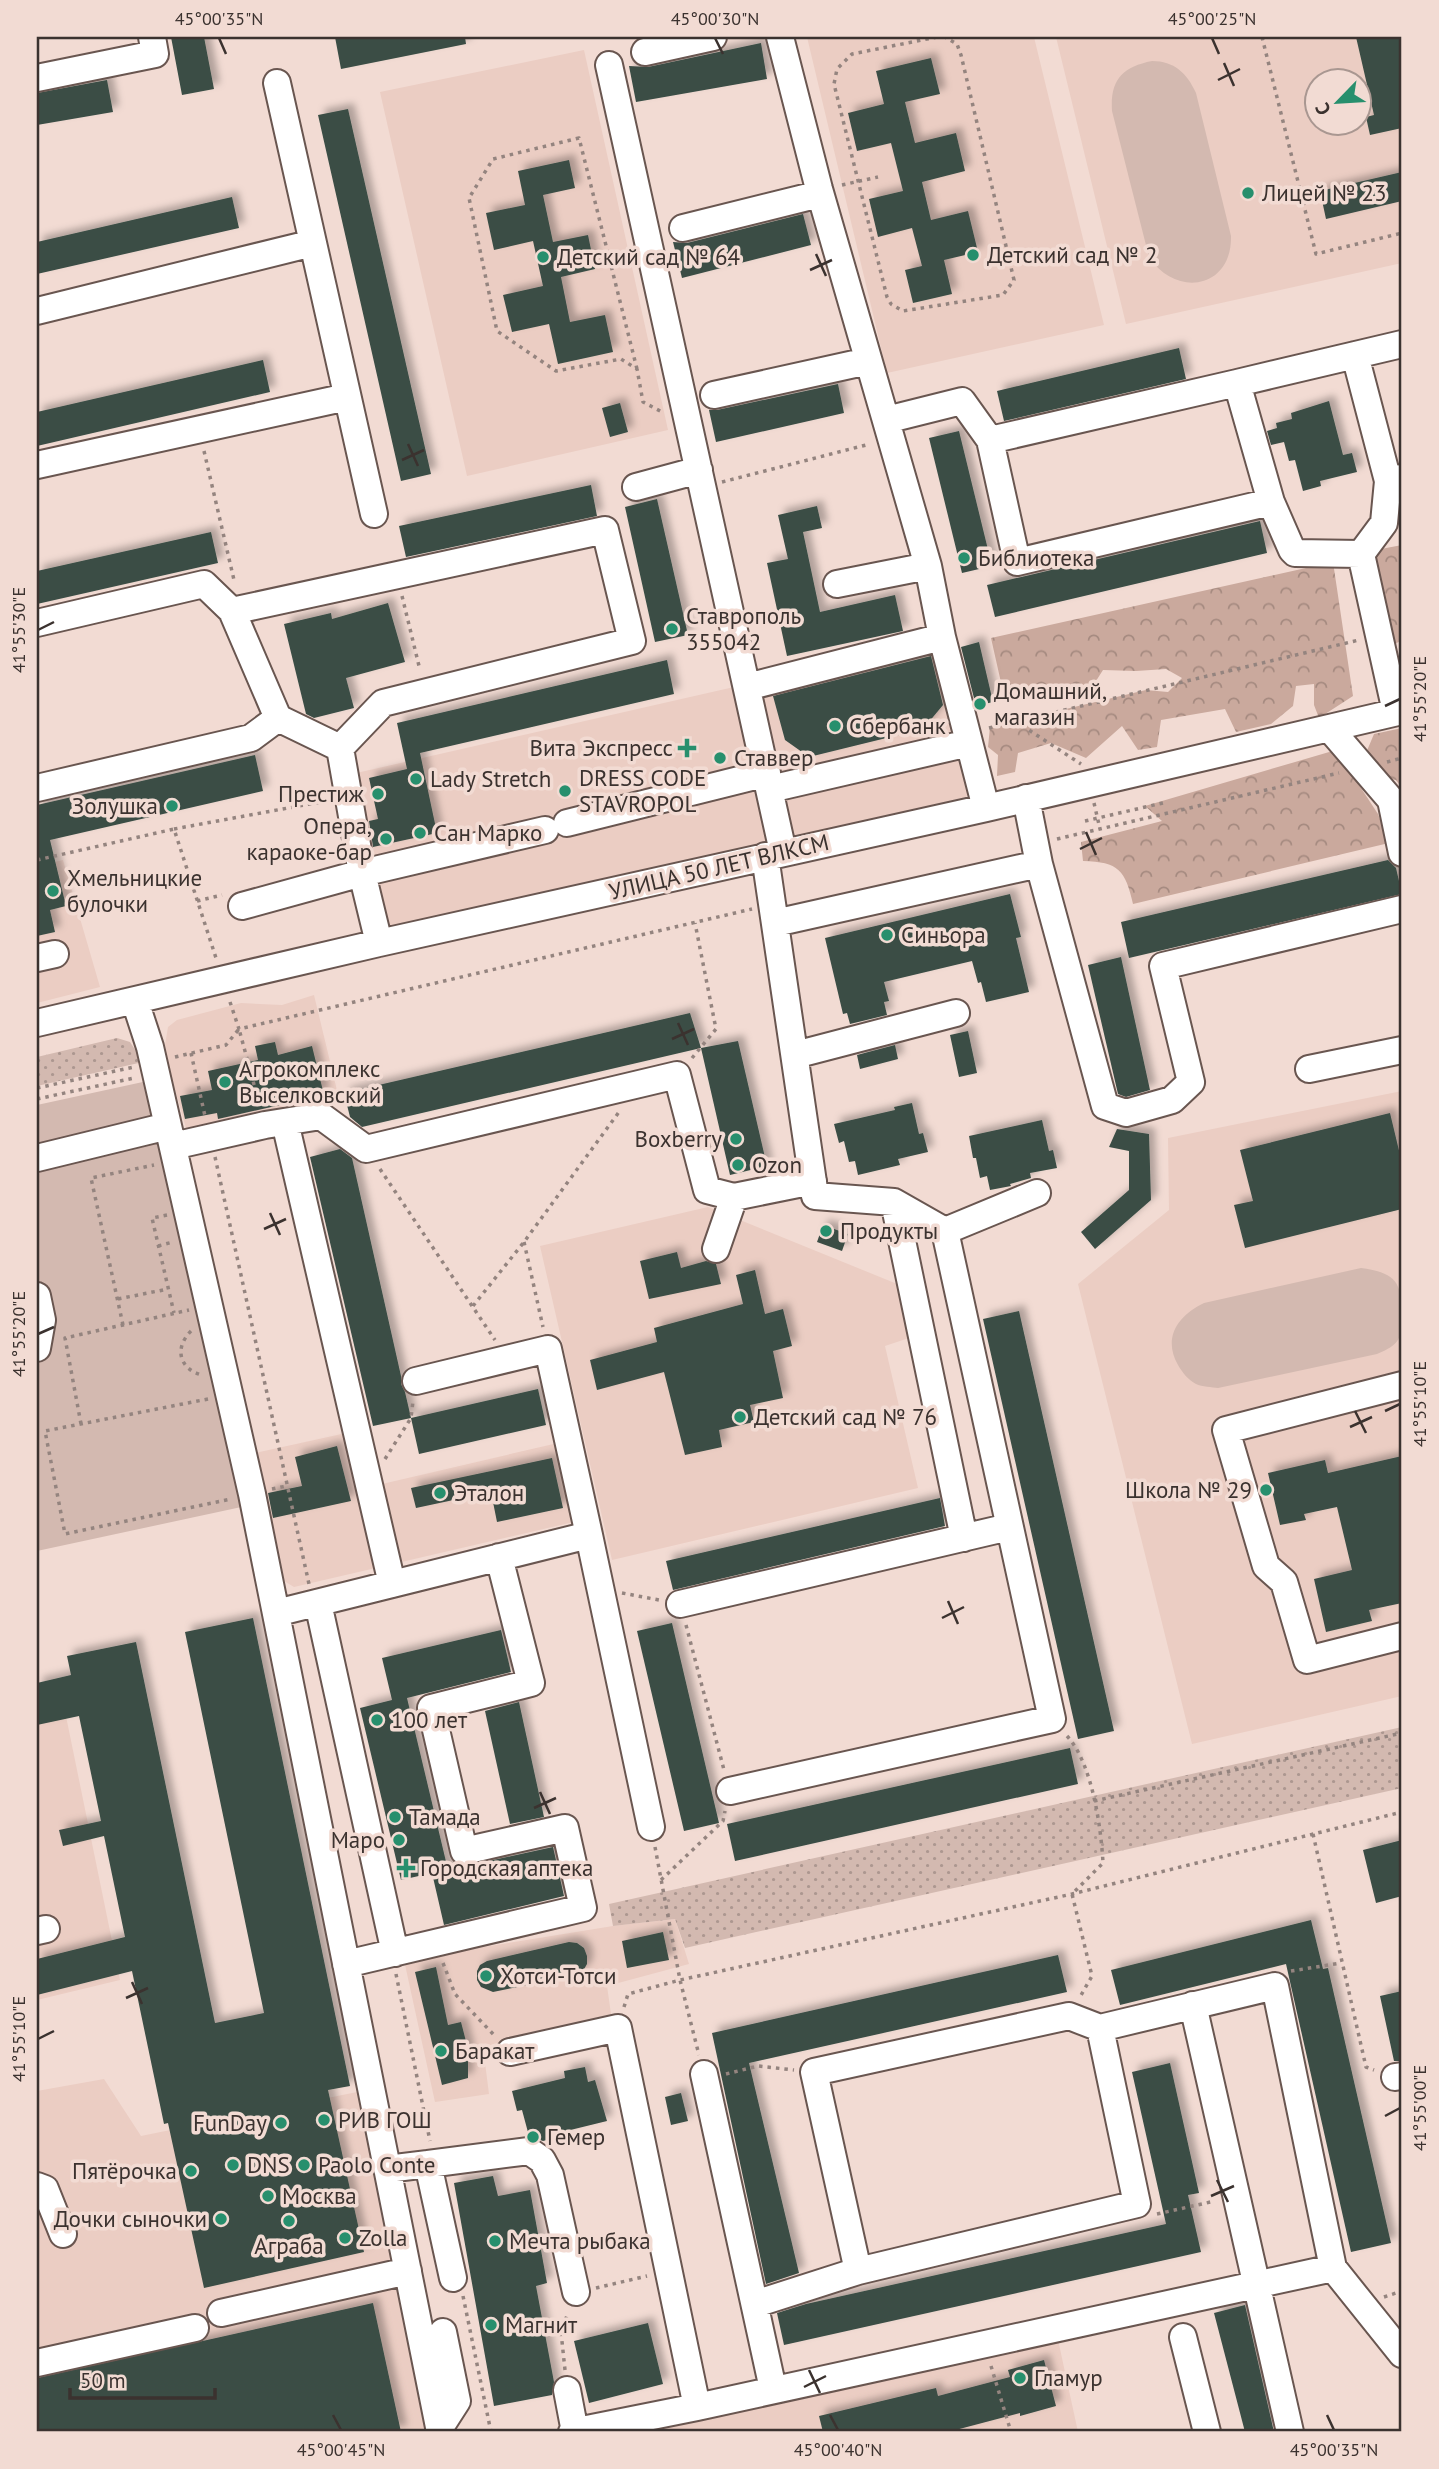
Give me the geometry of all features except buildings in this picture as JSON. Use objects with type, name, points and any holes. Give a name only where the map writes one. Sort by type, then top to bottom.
[{"type":"street","points":[[37,78],[155,54],[152,37]]},
{"type":"street","points":[[645,52],[713,37]]},
{"type":"street","points":[[780,37],[820,194],[928,566],[942,637],[986,808]]},
{"type":"street","points":[[609,65],[769,781],[775,923],[815,1196],[894,1202],[945,1231],[1052,1718],[730,1791]]},
{"type":"street","points":[[277,83],[374,514]]},
{"type":"street","points":[[683,228],[820,194]]},
{"type":"street","points":[[37,311],[313,243]]},
{"type":"street","points":[[990,440],[1402,344]]},
{"type":"street","points":[[1355,355],[1395,480],[1384,523],[1361,554],[1399,712]]},
{"type":"street","points":[[714,395],[869,361]]},
{"type":"street","points":[[1237,383],[1271,502],[1295,553],[1361,554]]},
{"type":"street","points":[[37,465],[347,397]]},
{"type":"street","points":[[889,429],[962,401],[990,440],[1017,562],[1271,502]]},
{"type":"street","points":[[636,486],[701,478]]},
{"type":"street","points":[[236,610],[605,530],[632,641],[383,703],[341,748]]},
{"type":"street","points":[[837,584],[928,566]]},
{"type":"street","points":[[37,622],[204,584],[236,610],[278,718],[341,748]]},
{"type":"street","points":[[747,687],[942,637]]},
{"type":"street","name":"УЛИЦА 50 ЛЕТ ВЛКСМ","points":[[37,1023],[1399,712]]},
{"type":"street","points":[[37,789],[251,738],[278,718]]},
{"type":"street","points":[[1329,729],[1391,800],[1402,853]]},
{"type":"street","points":[[242,906],[362,873],[556,827],[968,738]]},
{"type":"street","points":[[341,748],[362,873],[380,943]]},
{"type":"street","points":[[1026,798],[1039,864],[1105,1106],[1126,1112],[1172,1100],[1191,1082],[1163,966],[1402,909]]},
{"type":"street","points":[[775,923],[1039,864]]},
{"type":"street","points":[[135,1001],[150,1047],[166,1146],[252,1494],[439,2431]]},
{"type":"street","points":[[795,1055],[956,1013]]},
{"type":"street","points":[[1309,1069],[1402,1050]]},
{"type":"street","points":[[37,1158],[166,1146],[321,1116],[366,1149],[677,1075],[707,1190],[734,1197],[813,1181]]},
{"type":"street","points":[[285,1122],[392,1584]]},
{"type":"street","points":[[945,1231],[1037,1193]]},
{"type":"street","points":[[716,1248],[734,1197]]},
{"type":"street","points":[[894,1202],[964,1538]]},
{"type":"street","points":[[37,1296],[42,1320],[37,1348]]},
{"type":"street","points":[[416,1381],[548,1349],[651,1827]]},
{"type":"street","points":[[1402,1385],[1226,1430],[1266,1566],[1284,1582],[1307,1660],[1402,1636]]},
{"type":"street","points":[[680,1604],[1009,1527]]},
{"type":"street","points":[[276,1613],[589,1535]]},
{"type":"street","points":[[346,1964],[583,1908],[565,1828],[464,1851],[431,1708],[531,1683],[499,1557]]},
{"type":"street","points":[[318,1603],[396,1952]]},
{"type":"street","points":[[858,2271],[814,2072],[1069,2016],[1100,2028],[1275,1986],[1332,2268],[1402,2354]]},
{"type":"street","points":[[1193,2005],[1290,2432]]},
{"type":"street","points":[[510,2052],[618,2028],[696,2407]]},
{"type":"street","points":[[755,2304],[858,2271],[1137,2204],[1100,2028]]},
{"type":"street","points":[[704,2077],[773,2389]]},
{"type":"street","points":[[387,2169],[529,2151],[542,2160],[550,2175],[576,2292]]},
{"type":"street","points":[[428,2164],[453,2278]]},
{"type":"street","points":[[37,2186],[45,2189],[63,2234]]},
{"type":"street","points":[[567,2390],[573,2432],[1332,2268]]},
{"type":"street","points":[[221,2313],[408,2271]]},
{"type":"street","points":[[37,2363],[195,2328]]},
{"type":"street","points":[[439,2431],[457,2401],[443,2332]]},
{"type":"street","points":[[1183,2337],[1207,2432]]},
{"type":"path","points":[[937,37],[852,54],[837,69],[834,84],[887,297],[891,304],[903,311],[1003,295],[1014,280],[961,55],[957,44],[944,37]]},
{"type":"path","points":[[1262,37],[1316,254],[1402,233]]},
{"type":"path","points":[[637,369],[621,359],[556,371],[497,331],[469,198],[493,159],[579,138],[637,369],[643,402],[690,426]]},
{"type":"path","points":[[859,181],[878,177]]},
{"type":"path","points":[[701,478],[889,429]]},
{"type":"path","points":[[199,430],[236,610]]},
{"type":"path","points":[[397,575],[425,692]]},
{"type":"path","points":[[968,738],[1379,635]]},
{"type":"path","points":[[174,829],[326,800],[354,826]]},
{"type":"path","points":[[1085,821],[1167,802]]},
{"type":"path","points":[[677,1075],[716,1029],[695,923]]},
{"type":"path","points":[[37,1100],[156,1073]]},
{"type":"path","points":[[472,1306],[640,1084]]},
{"type":"path","points":[[123,1325],[91,1178],[166,1146]]},
{"type":"path","points":[[366,1149],[508,1359]]},
{"type":"path","points":[[170,1214],[152,1218],[174,1313]]},
{"type":"path","points":[[158,1245],[177,1241]]},
{"type":"path","points":[[523,1242],[548,1349]]},
{"type":"path","points":[[117,1299],[168,1289]]},
{"type":"path","points":[[81,1424],[65,1338],[192,1309]]},
{"type":"path","points":[[197,1329],[192,1330],[182,1342],[181,1360],[193,1373],[208,1375]]},
{"type":"path","points":[[369,1486],[411,1418],[416,1381]]},
{"type":"path","points":[[213,1398],[45,1431],[65,1534],[236,1498]]},
{"type":"path","points":[[600,1588],[680,1604],[730,1791],[723,1821],[661,1880]]},
{"type":"path","points":[[1052,1718],[1078,1748],[1101,1825],[1103,1863],[1072,1895]]},
{"type":"path","points":[[1094,1801],[1402,1733]]},
{"type":"path","points":[[618,2028],[628,1994],[680,1980],[1072,1895],[1402,1812]]},
{"type":"path","points":[[651,1827],[680,1980],[704,2077],[758,2066],[814,2072]]},
{"type":"path","points":[[1313,1834],[1366,2067],[1399,2077]]},
{"type":"path","points":[[1069,2016],[1092,1976],[1072,1895]]},
{"type":"path","points":[[435,1943],[455,1994],[510,2052]]},
{"type":"path","points":[[1275,1986],[1281,1972],[1341,1963]]},
{"type":"path","points":[[1137,2204],[1155,2214],[1236,2196]]},
{"type":"path","points":[[567,2390],[561,2332],[576,2292],[668,2272]]},
{"type":"path","points":[[985,2344],[1011,2432]]},
{"type":"shaded area","name":"Детский сад № 2","points":[[807,37],[1034,37],[1104,325],[887,373]]},
{"type":"shaded area","name":"Лицей № 23","points":[[1056,37],[1402,37],[1402,263],[1126,324]]},
{"type":"shaded area","points":[[584,50],[668,430],[467,476],[380,92]]},
{"type":"shaded area","points":[[1152,61],[1167,63],[1179,70],[1196,93],[1231,236],[1229,254],[1222,267],[1213,277],[1200,282],[1173,278],[1160,270],[1149,257],[1112,111],[1113,91],[1120,77],[1133,67]]},
{"type":"shaded area","points":[[938,645],[974,786],[966,797],[396,931],[384,926],[352,774],[734,687]]},
{"type":"shaded area","points":[[63,860],[100,987],[37,1003],[37,866]]},
{"type":"shaded area","points":[[314,995],[340,1103],[188,1135],[165,1045],[168,1027],[177,1020],[241,1003],[282,1005]]},
{"type":"shaded area","points":[[117,1038],[130,1042],[143,1062],[37,1086],[37,1057]]},
{"type":"shaded area","points":[[152,1080],[246,1506],[37,1551],[37,1105]]},
{"type":"shaded area","name":"Школа № 29","points":[[1402,1091],[1402,1696],[1192,1744],[1078,1284],[1169,1210],[1168,1138]]},
{"type":"shaded area","name":"Детский сад № 76","points":[[708,1207],[907,1288],[918,1335],[885,1346],[918,1488],[612,1560],[540,1246]]},
{"type":"shaded area","points":[[1361,1268],[1389,1276],[1395,1281],[1401,1295],[1400,1336],[1395,1344],[1384,1351],[1218,1388],[1196,1384],[1190,1380],[1173,1355],[1176,1328],[1187,1314],[1204,1303]]},
{"type":"shaded area","points":[[369,1428],[382,1484],[562,1442],[578,1521],[294,1587],[284,1581],[278,1565],[255,1453]]},
{"type":"shaded area","points":[[59,1682],[120,1980],[37,2000],[37,1688]]},
{"type":"shaded area","points":[[1402,1727],[1402,1788],[685,1948],[675,1919],[613,1926],[609,1904]]},
{"type":"shaded area","points":[[675,1919],[689,1964],[607,1986],[611,2014],[483,2047],[489,2094],[435,2102],[404,1960],[613,1926]]},
{"type":"shaded area","points":[[104,2079],[141,2136],[362,2091],[431,2432],[37,2432],[37,2091]]},
{"type":"shaded area","points":[[1057,2335],[1078,2432],[623,2432]]},
{"type":"green space","points":[[1402,545],[1402,640],[1395,644],[1375,642],[1366,567],[1381,549]]},
{"type":"green space","points":[[1333,562],[1353,696],[1319,718],[1314,705],[1314,684],[1296,686],[1293,706],[1271,724],[1236,732],[1225,709],[1161,720],[1157,747],[1138,750],[1122,726],[1086,758],[1051,743],[1018,753],[1015,772],[997,776],[998,755],[988,747],[990,727],[1146,690],[1168,692],[1182,678],[1166,669],[1103,670],[1089,692],[1041,702],[1023,684],[1012,693],[1002,687],[991,638]]},
{"type":"green space","points":[[1402,728],[1402,788],[1396,780],[1383,778],[1366,753],[1374,734]]},
{"type":"green space","points":[[1336,750],[1378,814],[1389,843],[1133,904],[1127,883],[1118,870],[1105,863],[1083,861],[1081,842],[1162,821],[1145,806]]},
{"type":"place","name":"Лицей № 23","points":[[1248,193]]},
{"type":"place","name":"Детский сад № 2","points":[[973,255]]},
{"type":"place","name":"Детский сад № 64","points":[[543,257]]},
{"type":"place","name":"Библиотека","points":[[964,558]]},
{"type":"place","name":"Ставрополь 355042","points":[[672,629]]},
{"type":"place","name":"Домашний, магазин","points":[[980,704]]},
{"type":"place","name":"Сбербанк","points":[[835,726]]},
{"type":"place","name":"Вита Экспресс","points":[[687,748]]},
{"type":"place","name":"Ставвер","points":[[720,758]]},
{"type":"place","name":"Lady Stretch","points":[[416,779]]},
{"type":"place","name":"DRESS CODE STAVROPOL","points":[[565,791]]},
{"type":"place","name":"Престиж","points":[[378,794]]},
{"type":"place","name":"Золушка","points":[[172,806]]},
{"type":"place","name":"Сан Марко","points":[[420,833]]},
{"type":"place","name":"Опера, караоке-бар","points":[[386,839]]},
{"type":"place","name":"Хмельницкие булочки","points":[[53,891]]},
{"type":"place","name":"Синьора","points":[[887,935]]},
{"type":"place","name":"Агрокомплекс Выселковский","points":[[225,1082]]},
{"type":"place","name":"Boxberry","points":[[736,1139]]},
{"type":"place","name":"Ozon","points":[[738,1165]]},
{"type":"place","name":"Продукты","points":[[826,1231]]},
{"type":"place","name":"Детский сад № 76","points":[[740,1417]]},
{"type":"place","name":"Школа № 29","points":[[1266,1490]]},
{"type":"place","name":"Эталон","points":[[440,1493]]},
{"type":"place","name":"100 лет","points":[[377,1720]]},
{"type":"place","name":"Тамада","points":[[395,1817]]},
{"type":"place","name":"Маро","points":[[399,1840]]},
{"type":"place","name":"Городская аптека","points":[[406,1868]]},
{"type":"place","name":"Хотси-Тотси","points":[[486,1976]]},
{"type":"place","name":"Баракат","points":[[441,2051]]},
{"type":"place","name":"РИВ ГОШ","points":[[324,2120]]},
{"type":"place","name":"FunDay","points":[[281,2123]]},
{"type":"place","name":"Гемер","points":[[533,2137]]},
{"type":"place","name":"DNS","points":[[233,2165]]},
{"type":"place","name":"Paolo Conte","points":[[304,2165]]},
{"type":"place","name":"Пятёрочка","points":[[191,2171]]},
{"type":"place","name":"Москва","points":[[268,2196]]},
{"type":"place","name":"Дочки сыночки","points":[[221,2219]]},
{"type":"place","name":"Аграба","points":[[289,2221]]},
{"type":"place","name":"Zolla","points":[[345,2238]]},
{"type":"place","name":"Мечта рыбака","points":[[495,2241]]},
{"type":"place","name":"Магнит","points":[[491,2325]]},
{"type":"place","name":"Гламур","points":[[1020,2378]]}]
